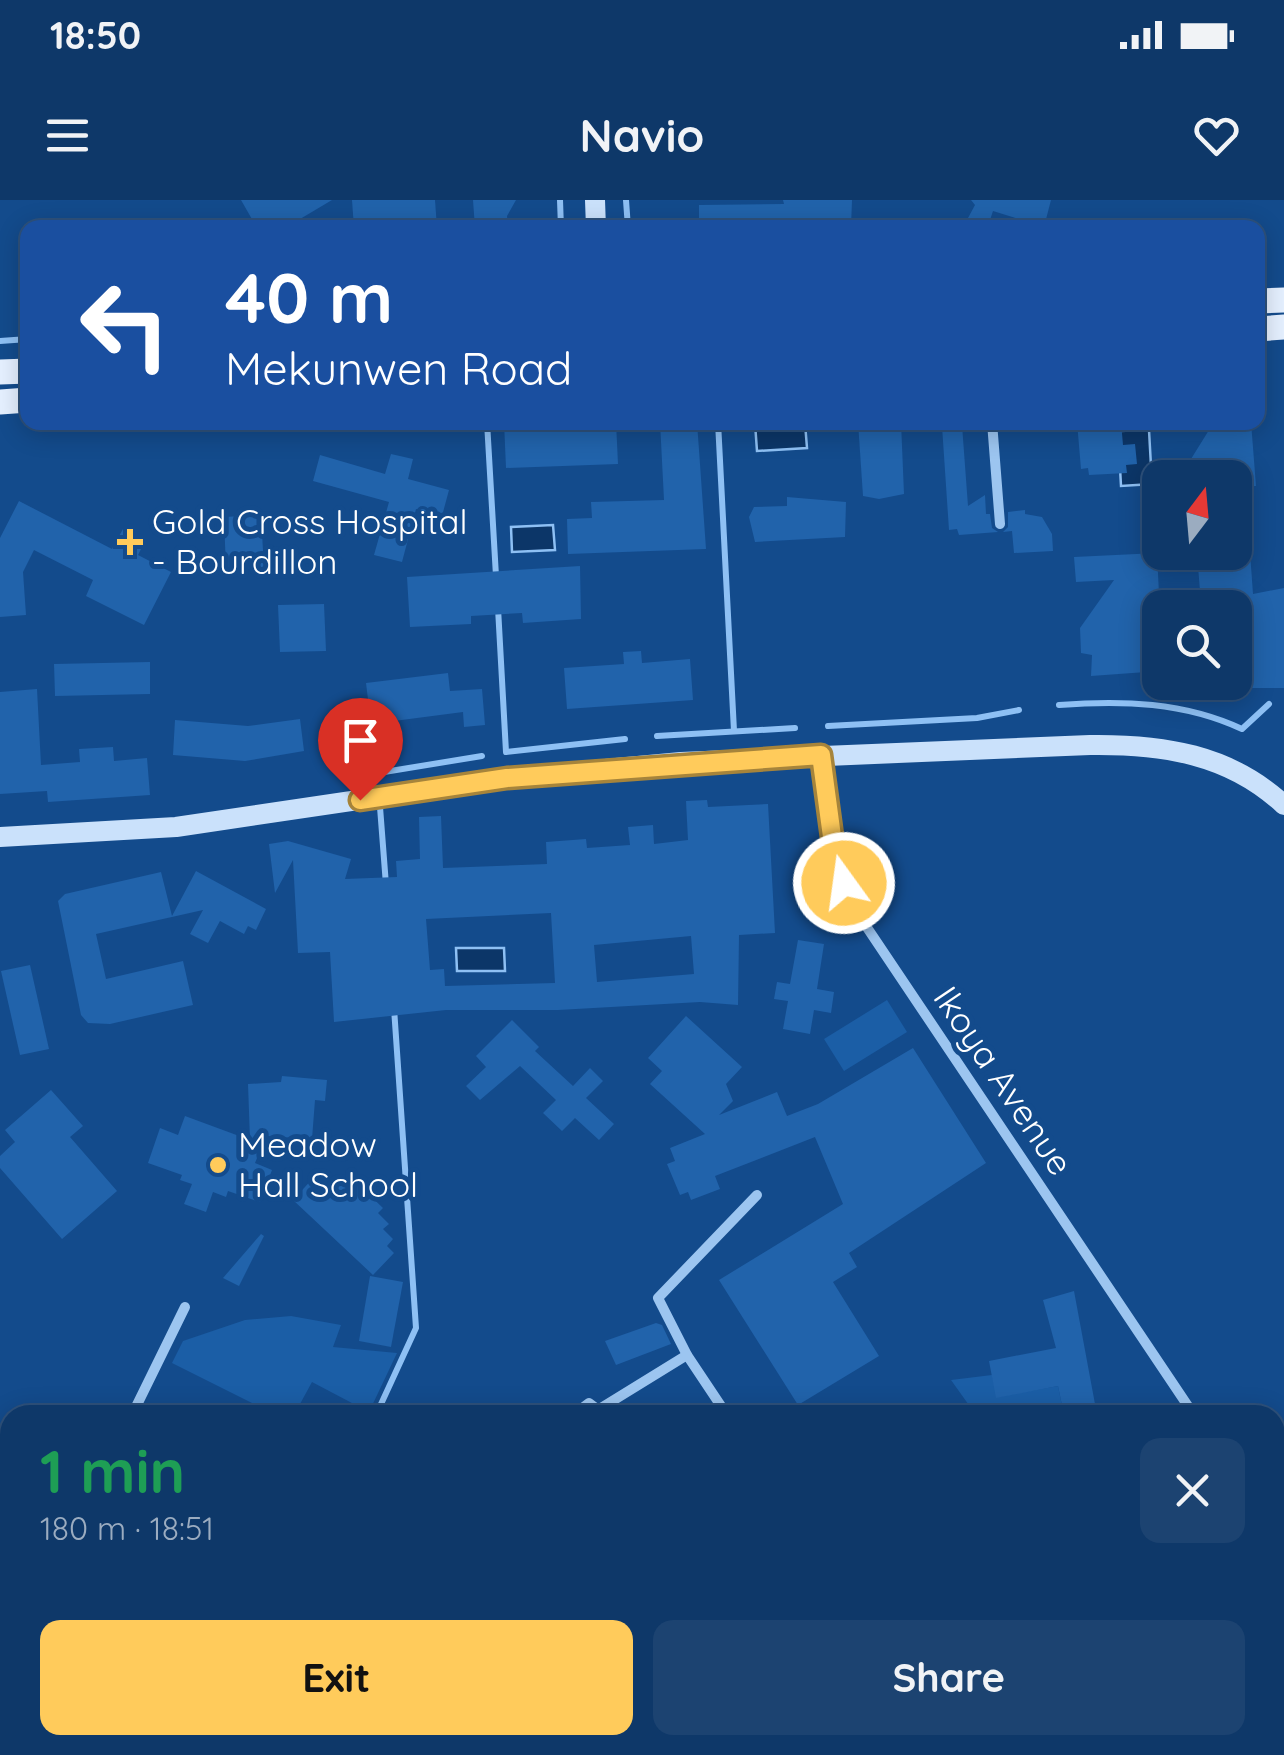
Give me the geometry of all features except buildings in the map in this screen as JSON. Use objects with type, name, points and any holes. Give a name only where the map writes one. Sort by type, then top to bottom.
[{"type":"street","points":[[993,430],[1000,524]]},
{"type":"street","points":[[0,837],[176,827],[507,778],[821,755],[1136,744],[1204,757],[1250,778],[1284,805]]},
{"type":"street","name":"Ikoya Avenue","points":[[821,755],[833,844],[844,883],[868,929],[1187,1405]]},
{"type":"street","points":[[720,1405],[686,1355],[658,1298],[757,1195]]},
{"type":"street","points":[[137,1405],[186,1307]]},
{"type":"street","points":[[613,1405],[686,1355]]},
{"type":"shaded area","points":[[756,430],[806,430],[807,448],[757,451]]},
{"type":"shaded area","points":[[1149,430],[1151,460],[1142,460],[1142,485],[1121,486],[1118,431]]},
{"type":"shaded area","points":[[553,525],[555,550],[512,552],[511,527]]},
{"type":"shaded area","points":[[456,948],[504,948],[505,971],[457,971]]},
{"type":"shaded area","points":[[887,1000],[907,1032],[844,1071],[824,1039]]},
{"type":"shaded area","points":[[291,1316],[341,1325],[333,1347],[397,1353],[372,1405],[356,1405],[312,1382],[299,1405],[256,1405],[172,1363],[183,1341],[245,1320]]},
{"type":"shaded area","points":[[992,1375],[997,1397],[1058,1386],[1062,1405],[969,1405],[951,1380]]},
{"type":"waterway","points":[[560,200],[561,220]]},
{"type":"waterway","points":[[626,200],[627,220]]},
{"type":"waterway","points":[[0,341],[20,340]]},
{"type":"waterway","points":[[487,430],[496,576]]},
{"type":"waterway","points":[[718,430],[734,731]]},
{"type":"waterway","points":[[498,608],[506,752],[625,739]]},
{"type":"waterway","points":[[1059,705],[1106,703],[1175,708],[1242,729],[1269,704]]},
{"type":"waterway","points":[[828,726],[977,718],[1019,710]]},
{"type":"waterway","points":[[657,736],[795,728]]},
{"type":"waterway","points":[[378,773],[482,756]]},
{"type":"waterway","points":[[380,807],[386,885]]},
{"type":"waterway","points":[[381,1405],[416,1328],[394,1008]]},
{"type":"place","name":"Gold Cross Hospital - Bourdillon","points":[[130,542]]},
{"type":"place","name":"Meadow Hall School","points":[[218,1165]]},
{"type":"route","points":[[360,800],[507,778],[681,762],[821,755],[833,844],[844,883]]}]
